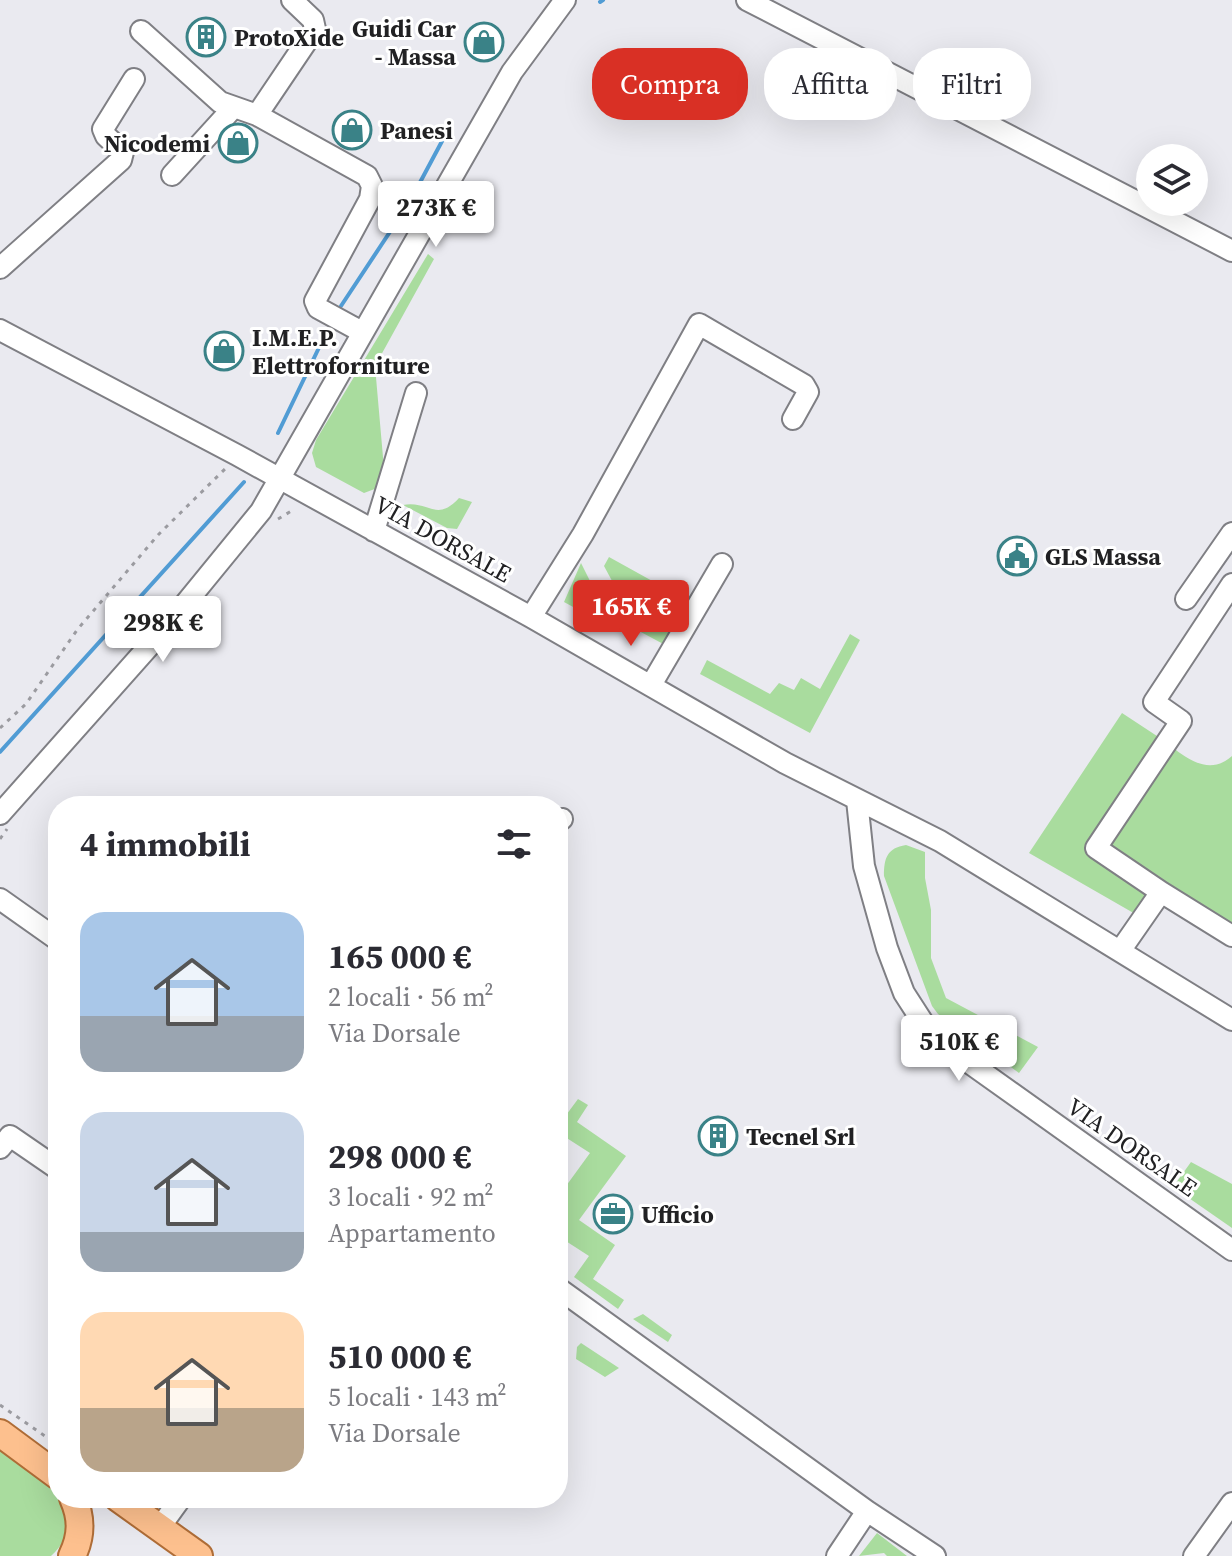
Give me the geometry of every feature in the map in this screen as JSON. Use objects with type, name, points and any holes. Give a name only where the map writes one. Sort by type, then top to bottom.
[{"type":"main road","points":[[0,1415],[48,1449]]},
{"type":"main road","points":[[0,1433],[48,1469]]},
{"type":"main road","points":[[72,1556],[80,1535],[78,1508]]},
{"type":"main road","points":[[132,1508],[199,1556]]},
{"type":"street","points":[[257,115],[315,29],[313,20],[292,0]]},
{"type":"street","points":[[0,814],[195,593],[261,511],[512,72],[565,0]]},
{"type":"street","points":[[747,0],[1232,251]]},
{"type":"street","points":[[141,31],[220,102],[257,115],[367,176],[372,186],[370,199],[315,301],[318,308],[362,332]]},
{"type":"street","points":[[0,268],[121,160],[123,152],[103,129],[134,79]]},
{"type":"street","points":[[172,175],[233,108]]},
{"type":"street","points":[[531,617],[583,534],[699,324],[804,385],[808,392],[793,419]]},
{"type":"street","name":"VIA DORSALE","points":[[0,330],[237,455],[531,617],[785,763],[940,841],[1232,1020]]},
{"type":"street","points":[[374,531],[416,393]]},
{"type":"street","points":[[1186,599],[1232,533]]},
{"type":"street","points":[[651,685],[722,564]]},
{"type":"street","points":[[1232,584],[1154,702],[1181,721],[1096,848],[1232,936]]},
{"type":"street","name":"VIA DORSALE","points":[[857,800],[864,866],[887,948],[904,993],[924,1024],[957,1054],[1232,1250]]},
{"type":"street","points":[[1120,951],[1161,892]]},
{"type":"street","points":[[0,899],[48,933]]},
{"type":"street","points":[[0,1148],[10,1136],[48,1162]]},
{"type":"street","points":[[568,1295],[867,1511],[935,1556]]},
{"type":"street","points":[[1194,1556],[1232,1503]]},
{"type":"street","points":[[160,1527],[174,1508]]},
{"type":"street","points":[[837,1556],[867,1511]]},
{"type":"path","points":[[0,728],[26,704],[77,630],[158,535],[215,482],[237,455]]},
{"type":"path","points":[[0,1405],[48,1438]]},
{"type":"green space","points":[[428,254],[434,259],[375,366],[385,480],[380,487],[364,493],[316,467],[312,453],[316,440]]},
{"type":"green space","points":[[459,498],[472,502],[457,529],[447,528],[403,505],[438,510]]},
{"type":"green space","points":[[609,557],[692,603],[667,646],[639,631],[604,566]]},
{"type":"green space","points":[[581,563],[594,589],[615,615],[610,627],[564,602]]},
{"type":"green space","points":[[850,634],[860,640],[810,733],[700,674],[707,660],[770,694],[779,683],[794,690],[801,678],[820,689]]},
{"type":"green space","points":[[1122,713],[1160,738],[1094,836],[1150,894],[1137,915],[1029,853]]},
{"type":"green space","points":[[1171,746],[1200,764],[1216,765],[1232,756],[1232,927],[1106,846]]},
{"type":"green space","points":[[906,845],[925,852],[925,878],[931,910],[931,958],[946,998],[1038,1047],[1019,1073],[938,1014],[932,1006],[884,876],[888,855]]},
{"type":"green space","points":[[578,1099],[588,1105],[577,1122],[626,1156],[579,1220],[615,1245],[593,1279],[624,1300],[618,1309],[574,1277],[589,1256],[568,1242],[568,1183],[590,1153],[568,1139],[568,1112]]},
{"type":"green space","points":[[1191,1162],[1232,1184],[1232,1228],[1173,1187]]},
{"type":"green space","points":[[643,1314],[672,1335],[668,1342],[633,1319]]},
{"type":"green space","points":[[581,1343],[619,1368],[605,1377],[576,1359],[577,1347]]},
{"type":"green space","points":[[0,1449],[48,1484],[48,1508],[64,1508],[67,1529],[58,1549],[51,1556],[0,1556]]},
{"type":"green space","points":[[877,1533],[907,1556],[887,1556],[884,1553],[859,1556]]},
{"type":"waterway","points":[[341,306],[409,203],[448,130]]},
{"type":"waterway","points":[[278,433],[326,333]]},
{"type":"waterway","points":[[0,752],[244,482]]},
{"type":"place","name":"ProtoXide","points":[[206,37]]},
{"type":"place","name":"Guidi Car - Massa","points":[[484,42]]},
{"type":"place","name":"Panesi","points":[[352,130]]},
{"type":"place","name":"Nicodemi","points":[[238,143]]},
{"type":"place","name":"I.M.E.P. Elettroforniture","points":[[224,351]]},
{"type":"place","name":"GLS Massa","points":[[1017,556]]},
{"type":"place","name":"Tecnel Srl","points":[[718,1136]]},
{"type":"place","name":"Ufficio","points":[[613,1214]]}]
